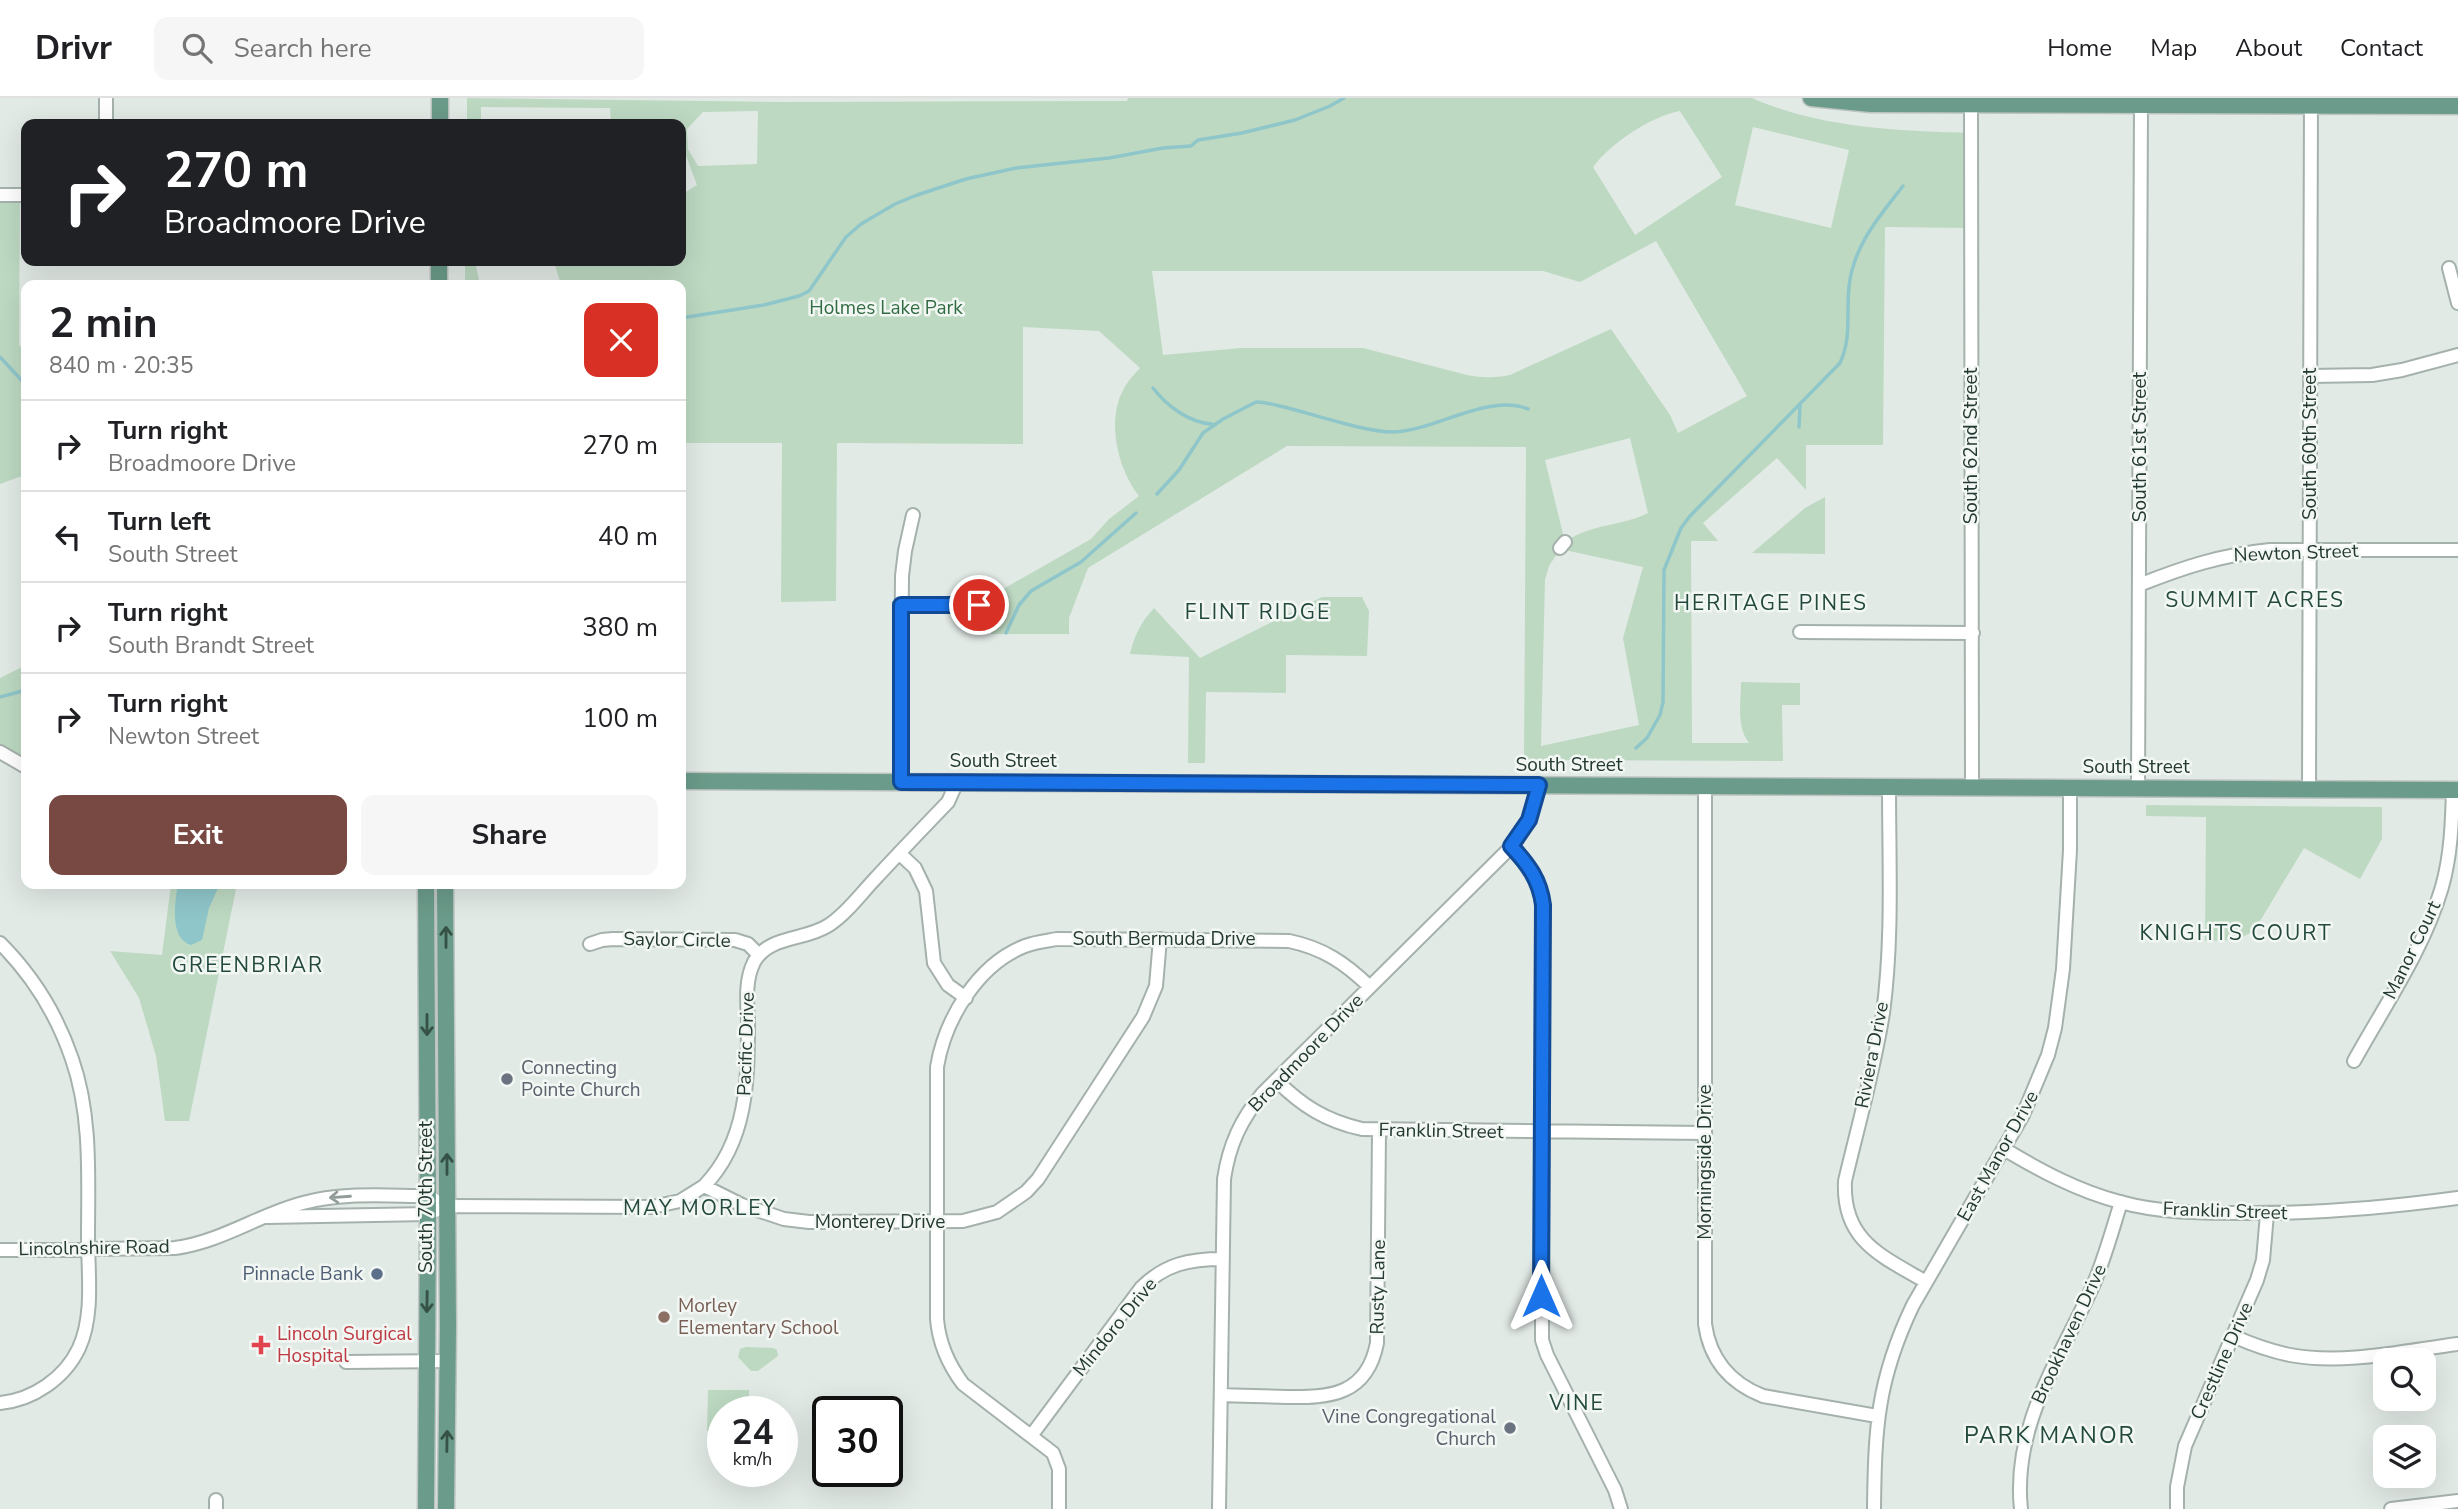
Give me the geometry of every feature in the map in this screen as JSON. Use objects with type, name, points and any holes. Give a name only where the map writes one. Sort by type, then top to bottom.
[{"type":"main road","points":[[440,98],[440,119]]},
{"type":"main road","points":[[1811,98],[1863,104],[2141,105],[2311,102],[2458,106]]},
{"type":"main road","name":"South Street","points":[[686,781],[2456,790]]},
{"type":"main road","name":"South 70th Street","points":[[426,889],[426,1509]]},
{"type":"main road","name":"South 70th Street","points":[[445,889],[448,1362],[446,1509]]},
{"type":"street","points":[[106,98],[106,119]]},
{"type":"street","name":"South 60th Street","points":[[2309,789],[2311,102]]},
{"type":"street","name":"South 62nd Street","points":[[1971,104],[1972,787]]},
{"type":"street","name":"South 61st Street","points":[[2138,789],[2141,105]]},
{"type":"street","points":[[0,195],[21,195]]},
{"type":"street","points":[[2449,268],[2458,303]]},
{"type":"street","points":[[2310,376],[2372,375],[2458,355]]},
{"type":"street","points":[[901,782],[901,605],[905,551],[914,514]]},
{"type":"street","name":"Newton Street","points":[[2139,585],[2213,558],[2270,550],[2458,550]]},
{"type":"street","points":[[901,605],[979,605]]},
{"type":"street","points":[[1800,632],[1973,633]]},
{"type":"street","points":[[0,752],[21,764]]},
{"type":"street","points":[[759,954],[777,943],[804,937],[829,925],[840,916],[948,802],[957,782]]},
{"type":"street","name":"Broadmoore Drive","points":[[1219,1509],[1224,1179],[1231,1144],[1251,1107],[1276,1080],[1511,846],[1529,820],[1539,785]]},
{"type":"street","name":"Morningside Drive","points":[[1705,786],[1707,1338],[1718,1364],[1741,1386],[1763,1396],[1877,1416]]},
{"type":"street","name":"Riviera Drive","points":[[1889,787],[1888,940],[1883,1012],[1845,1181],[1844,1196],[1851,1223],[1868,1245],[1926,1282]]},
{"type":"street","name":"East Manor Drive","points":[[1874,1509],[1877,1416],[1894,1349],[1926,1282],[2004,1149],[2037,1086],[2055,1028],[2060,996],[2070,850],[2070,788]]},
{"type":"street","name":"Manor Court","points":[[2354,1061],[2432,917],[2448,859],[2456,790]]},
{"type":"street","points":[[1511,846],[1530,869],[1543,905],[1542,1340],[1547,1356],[1615,1490],[1621,1509]]},
{"type":"street","points":[[899,853],[915,868],[926,891],[934,963],[948,985],[966,998]]},
{"type":"street","name":"Saylor Circle","points":[[590,944],[613,939],[735,940],[748,944],[759,954]]},
{"type":"street","name":"South Bermuda Drive","points":[[1059,1509],[1059,1469],[1056,1459],[1047,1448],[974,1394],[958,1377],[941,1344],[937,1319],[937,1067],[945,1034],[966,998],[993,965],[1007,955],[1036,942],[1057,939],[1276,940],[1303,944],[1338,959],[1370,987]]},
{"type":"street","name":"Monterey Drive","points":[[704,1186],[742,1205],[784,1219],[808,1222],[963,1221],[997,1212],[1026,1192],[1038,1179],[1143,1017],[1156,986],[1160,939]]},
{"type":"street","points":[[0,943],[37,988],[62,1033],[73,1060],[87,1137],[88,1249],[88,1315],[78,1350],[59,1376],[48,1385],[22,1399],[0,1403]]},
{"type":"street","name":"Pacific Drive","points":[[704,1186],[722,1164],[742,1115],[748,1064],[747,987],[753,964],[759,954]]},
{"type":"street","name":"Franklin Street","points":[[1276,1080],[1304,1106],[1322,1117],[1342,1125],[1379,1131],[1705,1133]]},
{"type":"street","name":"Rusty Lane","points":[[1220,1395],[1330,1396],[1356,1383],[1369,1367],[1377,1343],[1379,1131]]},
{"type":"street","name":"Franklin Street","points":[[2004,1149],[2065,1182],[2121,1202],[2159,1210],[2267,1214],[2337,1212],[2458,1198]]},
{"type":"street","points":[[447,1206],[652,1207],[680,1201],[704,1186]]},
{"type":"street","name":"Lincolnshire Road","points":[[0,1250],[185,1247],[277,1211],[328,1198],[428,1196],[447,1206]]},
{"type":"street","name":"Brookhaven Drive","points":[[2021,1509],[2020,1472],[2029,1422],[2093,1286],[2107,1251],[2121,1202]]},
{"type":"street","name":"Lincolnshire Road","points":[[267,1217],[428,1214],[447,1206]]},
{"type":"street","name":"Crestline Drive","points":[[2177,1509],[2178,1477],[2185,1446],[2258,1280],[2263,1260],[2267,1214]]},
{"type":"street","name":"Mindoro Drive","points":[[1031,1436],[1141,1288],[1171,1266],[1184,1261],[1223,1259]]},
{"type":"street","points":[[2233,1336],[2270,1350],[2315,1358],[2339,1358],[2458,1344]]},
{"type":"street","points":[[346,1362],[448,1362]]},
{"type":"street","points":[[2391,1509],[2458,1501]]},
{"type":"green space","name":"Holmes Lake Park","points":[[467,98],[782,102],[1127,101],[1128,98],[1752,98],[1778,108],[1832,122],[1888,129],[1971,133],[1971,228],[1885,227],[1883,445],[1806,445],[1806,490],[1777,458],[1703,523],[1718,541],[1691,541],[1692,743],[1749,743],[1741,722],[1741,682],[1800,683],[1800,705],[1782,705],[1783,761],[1524,760],[1526,447],[1287,446],[1088,568],[1069,618],[1069,634],[991,634],[991,596],[1091,539],[1109,519],[1139,496],[1131,485],[1120,457],[1115,427],[1120,398],[1128,382],[1140,368],[1099,331],[1023,327],[1023,444],[837,443],[836,601],[781,602],[782,443],[686,443],[686,280],[560,280],[555,266],[686,266],[686,192],[697,185],[686,156],[686,119],[611,119],[610,108],[481,107],[481,119],[467,119]],"holes":[[[758,111],[757,164],[698,166],[688,149],[687,129],[703,112]],[[1680,111],[1722,177],[1635,235],[1593,167],[1620,140]],[[1753,127],[1849,150],[1831,228],[1735,205]],[[1656,241],[1747,396],[1678,433],[1670,415],[1611,329],[1510,375],[1494,377],[1467,375],[1363,348],[1241,348],[1163,355],[1152,271],[1543,271],[1580,282]],[[1630,438],[1648,513],[1585,531],[1565,542],[1545,460]],[[1560,549],[1643,567],[1623,638],[1639,725],[1541,746],[1545,580],[1549,566]]]},
{"type":"green space","points":[[0,195],[20,195],[21,477],[0,484]]},
{"type":"green space","points":[[465,266],[476,266],[479,280],[465,280]]},
{"type":"green space","points":[[1825,497],[1825,554],[1752,553],[1805,508]]},
{"type":"green space","points":[[1322,597],[1362,597],[1369,611],[1367,656],[1286,655],[1286,693],[1206,692],[1205,763],[1188,763],[1189,657],[1130,654],[1149,613],[1154,608],[1200,658]]},
{"type":"green space","points":[[21,668],[21,764],[0,752],[0,678]]},
{"type":"green space","points":[[2146,805],[2382,807],[2382,839],[2360,879],[2304,848],[2254,931],[2237,940],[2205,941],[2206,817],[2146,816]]},
{"type":"green space","points":[[170,889],[236,889],[189,1121],[165,1121],[156,1056],[139,998],[110,951],[162,955]]},
{"type":"green space","points":[[773,1348],[777,1350],[778,1356],[758,1371],[751,1371],[738,1357],[740,1349]]},
{"type":"green space","points":[[708,1390],[749,1390],[749,1396],[708,1396]]},
{"type":"water","points":[[177,889],[218,889],[209,908],[202,940],[191,945],[184,941],[176,928]]},
{"type":"waterway","points":[[686,317],[764,305],[809,291],[846,237],[861,224],[895,204],[917,195],[966,179],[1016,168],[1191,146],[1198,140],[1295,120],[1344,98]]},
{"type":"waterway","points":[[1636,748],[1647,738],[1660,715],[1663,702],[1664,570],[1681,528],[1840,363],[1846,344],[1851,272],[1868,233],[1903,186]]},
{"type":"waterway","points":[[0,357],[21,380]]},
{"type":"waterway","points":[[1153,388],[1179,412],[1203,423],[1212,424]]},
{"type":"waterway","points":[[1157,494],[1179,470],[1203,433],[1256,402],[1355,426],[1393,432],[1426,426],[1478,409],[1512,405],[1528,409]]},
{"type":"waterway","points":[[1799,427],[1800,405]]},
{"type":"waterway","points":[[1006,633],[1019,605],[1031,591],[1081,562],[1136,513]]},
{"type":"waterway","points":[[0,697],[21,691]]},
{"type":"place","name":"Connecting Pointe Church","points":[[507,1079]]},
{"type":"place","name":"Pinnacle Bank","points":[[377,1274]]},
{"type":"place","name":"Morley Elementary School","points":[[664,1317]]},
{"type":"place","name":"Lincoln Surgical Hospital","points":[[261,1345]]},
{"type":"place","name":"Vine Congregational Church","points":[[1510,1428]]},
{"type":"district","name":"SUMMIT ACRES","points":[[2255,600]]},
{"type":"district","name":"HERITAGE PINES","points":[[1771,603]]},
{"type":"district","name":"FLINT RIDGE","points":[[1258,612]]},
{"type":"district","name":"KNIGHTS COURT","points":[[2236,933]]},
{"type":"district","name":"GREENBRIAR","points":[[248,965]]},
{"type":"district","name":"MAY MORLEY","points":[[700,1208]]},
{"type":"district","name":"VINE","points":[[1577,1403]]},
{"type":"district","name":"PARK MANOR","points":[[2050,1435]]},
{"type":"route","points":[[979,605],[901,605],[901,782],[1539,785],[1529,820],[1511,846],[1537,881],[1543,905],[1541,1296]]}]
